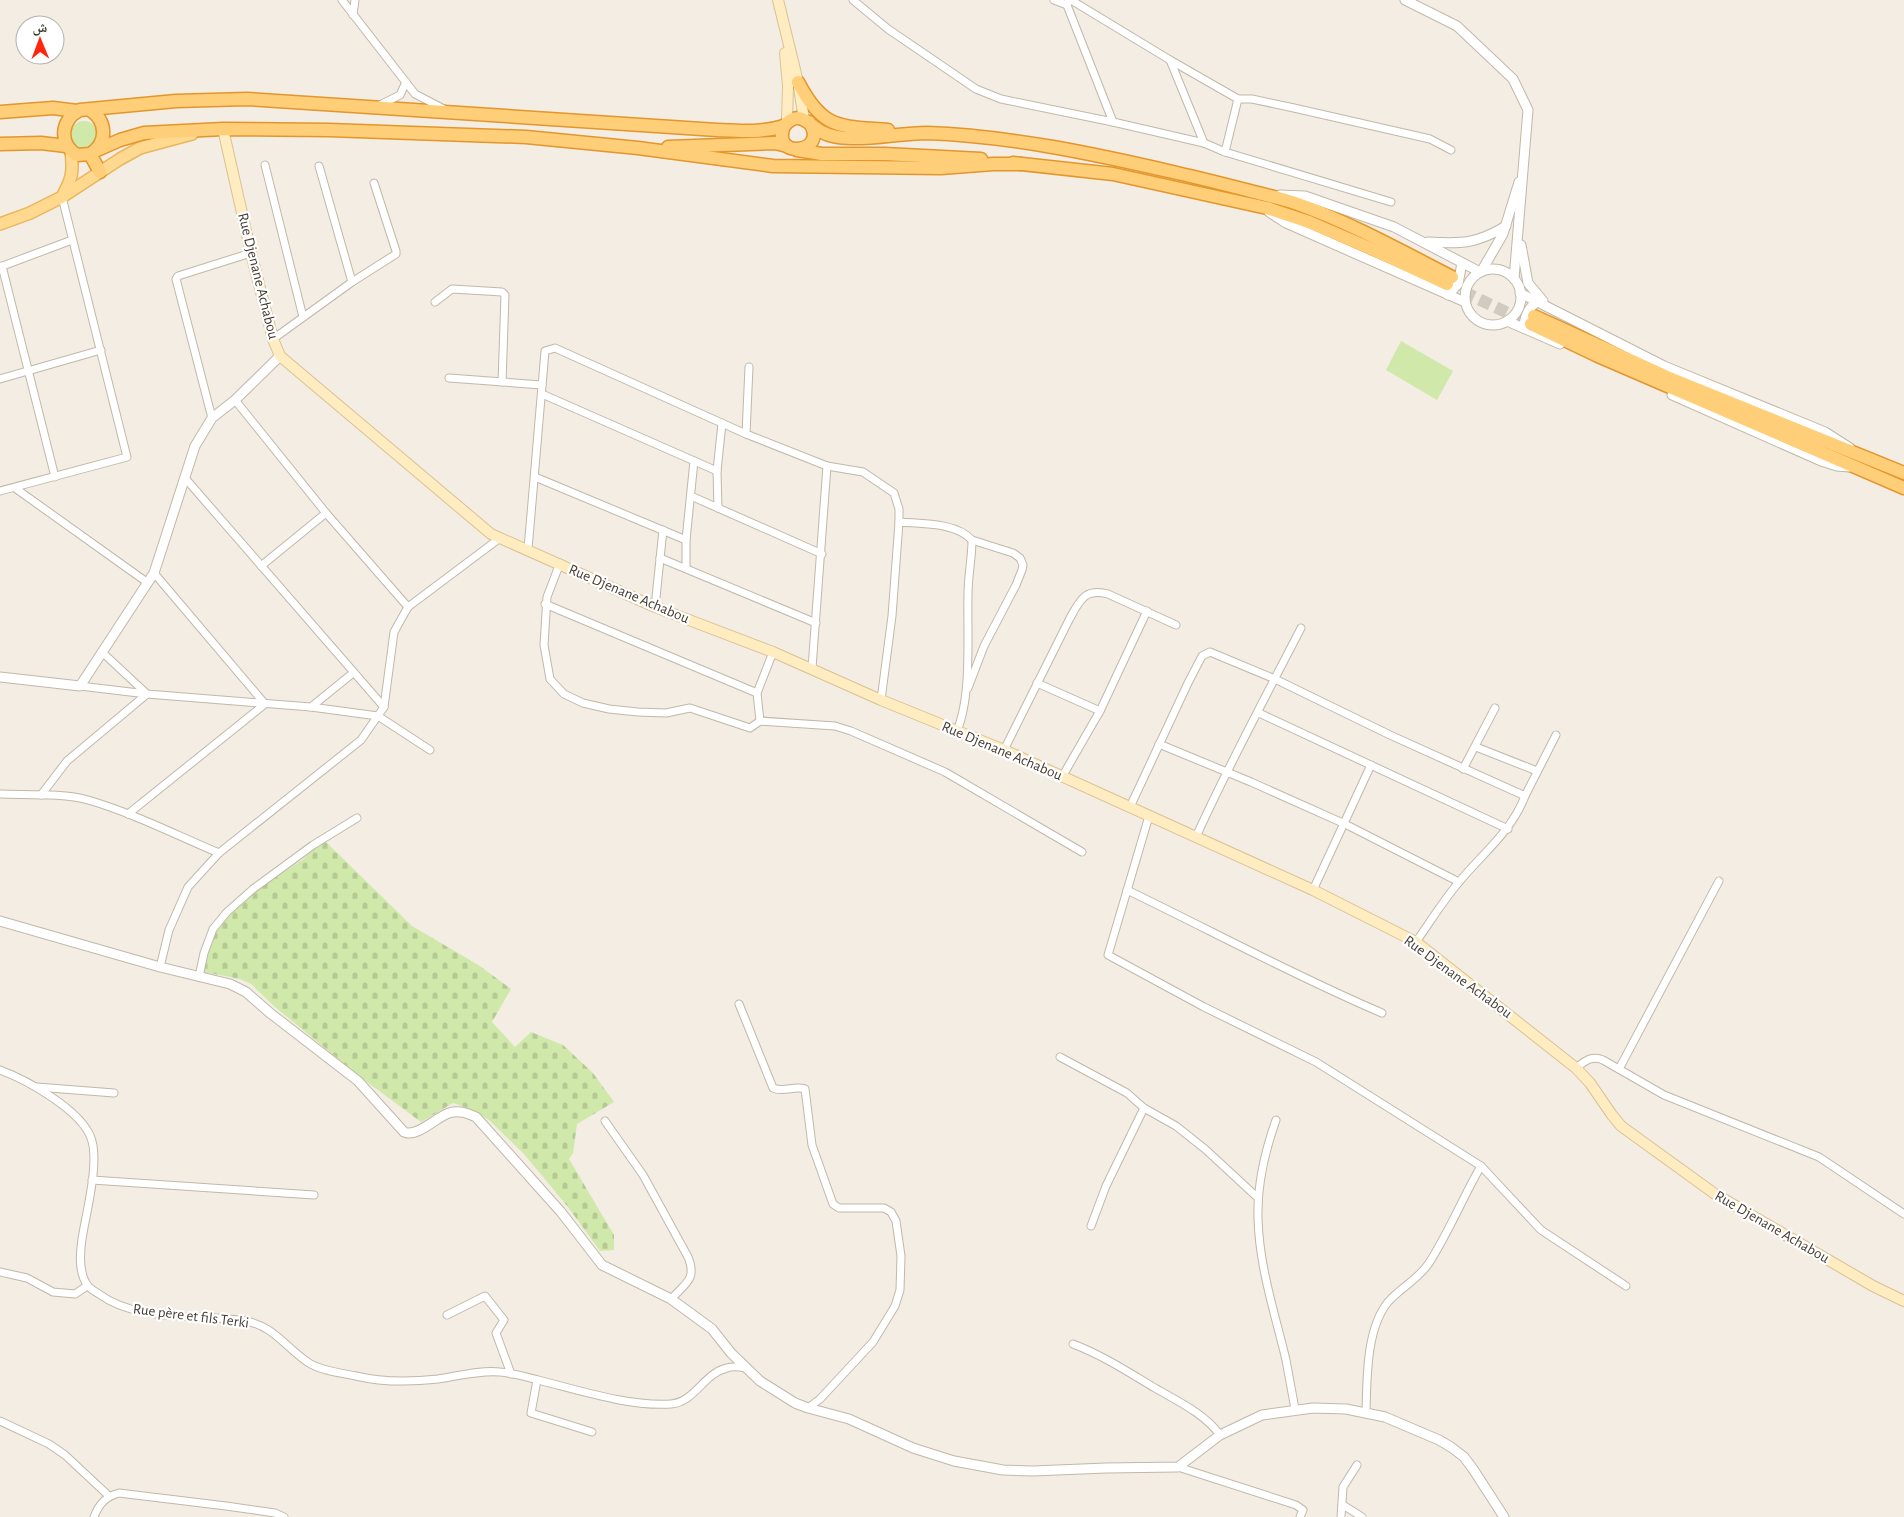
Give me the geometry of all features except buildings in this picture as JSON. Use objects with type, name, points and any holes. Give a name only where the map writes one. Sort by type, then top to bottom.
[{"type":"highway","points":[[798,82],[808,102],[828,120],[843,125],[996,139],[1118,160],[1293,202],[1325,215],[1449,285]]},
{"type":"highway","points":[[0,112],[53,108],[83,110],[167,101],[247,99],[717,130],[765,130],[798,118],[832,136],[850,138],[926,133]]},
{"type":"highway","points":[[68,148],[64,140],[65,127],[68,121],[83,110]]},
{"type":"highway","points":[[83,110],[99,118],[104,132],[100,146],[93,153]]},
{"type":"highway","points":[[792,148],[807,147],[813,138],[812,127],[806,121]]},
{"type":"highway","points":[[785,123],[782,136],[792,148]]},
{"type":"highway","points":[[0,144],[41,143],[68,148],[84,156],[120,140],[144,133],[218,129],[399,131],[526,137],[638,148],[774,166],[940,168],[1021,164]]},
{"type":"highway","points":[[638,148],[775,143],[822,154],[986,159],[1113,174],[1260,207],[1309,222],[1449,285]]},
{"type":"highway","points":[[93,153],[100,172]]},
{"type":"highway","points":[[1530,323],[1598,356],[1856,461],[1904,488]]},
{"type":"highway","points":[[1856,461],[1904,473]]},
{"type":"main road","points":[[778,0],[806,121]]},
{"type":"main road","points":[[781,14],[788,86],[785,123]]},
{"type":"main road","points":[[0,224],[30,213],[62,197],[140,148],[218,129]]},
{"type":"main road","name":"Rue Djenane Achabou","points":[[218,129],[273,339],[280,356],[491,534],[560,563],[655,607],[773,652],[882,700],[1004,750],[1062,778],[1313,890],[1416,942],[1576,1068],[1590,1083],[1621,1126],[1707,1188],[1873,1286],[1904,1300]]},
{"type":"main road","points":[[62,197],[71,181],[73,173],[68,148]]},
{"type":"street","points":[[342,0],[415,94],[451,113]]},
{"type":"street","points":[[353,15],[355,0]]},
{"type":"street","points":[[853,0],[888,29],[976,89],[1001,99],[1204,143],[1225,152],[1390,202]]},
{"type":"street","points":[[1054,0],[1069,2],[1238,98],[1252,99],[1430,139],[1451,150]]},
{"type":"street","points":[[1405,0],[1457,26],[1513,79],[1528,110],[1514,279],[1520,293],[1520,304],[1508,321]]},
{"type":"street","points":[[1069,2],[1113,122]]},
{"type":"street","points":[[1170,60],[1204,143]]},
{"type":"street","points":[[376,107],[400,95],[406,82]]},
{"type":"street","points":[[1225,152],[1238,98]]},
{"type":"street","points":[[265,165],[302,317]]},
{"type":"street","points":[[1465,302],[1465,295],[1470,282],[1481,272],[1506,226],[1524,165]]},
{"type":"street","points":[[318,166],[352,282]]},
{"type":"street","points":[[273,339],[352,282],[394,256],[396,251],[374,183]]},
{"type":"street","points":[[1268,196],[1304,196],[1394,227],[1481,272],[1490,269],[1499,270],[1514,279]]},
{"type":"street","points":[[0,491],[55,478],[127,457],[62,197]]},
{"type":"street","points":[[1423,242],[1460,244],[1481,239],[1506,226]]},
{"type":"street","points":[[1519,231],[1526,276],[1542,303]]},
{"type":"street","points":[[55,478],[1,267],[72,240]]},
{"type":"street","points":[[212,418],[176,279],[178,276],[251,253]]},
{"type":"street","points":[[1449,285],[1458,284],[1462,263]]},
{"type":"street","points":[[1449,285],[1465,302],[1473,317],[1485,324],[1492,325],[1508,321],[1530,323]]},
{"type":"street","points":[[435,302],[452,290],[502,292],[505,295],[502,382]]},
{"type":"street","points":[[1520,293],[1664,366],[1825,432],[1844,443],[1856,461]]},
{"type":"street","points":[[1530,323],[1525,317],[1528,310],[1542,303]]},
{"type":"street","points":[[528,549],[546,351],[555,348],[746,434],[827,466],[863,472],[884,485],[896,497],[899,522],[892,616],[882,700]]},
{"type":"street","points":[[0,379],[101,350]]},
{"type":"street","points":[[80,686],[154,573],[195,446],[212,418],[234,400],[280,356]]},
{"type":"street","points":[[746,434],[750,367]]},
{"type":"street","points":[[449,378],[542,385]]},
{"type":"street","points":[[542,394],[717,471]]},
{"type":"street","points":[[234,400],[326,513],[408,607]]},
{"type":"street","points":[[718,508],[717,471],[722,423]]},
{"type":"street","points":[[686,568],[686,540],[694,461]]},
{"type":"street","points":[[812,668],[822,554],[827,466]]},
{"type":"street","points":[[535,477],[686,540]]},
{"type":"street","points":[[185,478],[384,708]]},
{"type":"street","points":[[15,488],[148,583]]},
{"type":"street","points":[[691,496],[822,554]]},
{"type":"street","points":[[261,566],[326,513]]},
{"type":"street","points":[[899,522],[947,527],[965,534],[972,540],[1013,552],[1020,558],[1023,565],[1019,578],[984,646],[966,692]]},
{"type":"street","points":[[655,607],[663,530]]},
{"type":"street","points":[[160,967],[169,930],[188,887],[219,853],[361,740],[384,708],[394,632],[408,607],[500,538]]},
{"type":"street","points":[[956,731],[963,716],[966,692],[968,589],[972,540]]},
{"type":"street","points":[[660,558],[816,623]]},
{"type":"street","points":[[560,563],[546,597],[544,645],[550,679],[564,694],[592,705],[609,709],[666,713],[690,708],[750,728],[760,721],[834,726],[851,731],[946,772],[1082,852]]},
{"type":"street","points":[[154,573],[265,704]]},
{"type":"street","points":[[1004,750],[1070,618],[1088,593],[1098,591],[1108,594],[1176,625]]},
{"type":"street","points":[[546,604],[757,693]]},
{"type":"street","points":[[1062,778],[1100,712],[1147,612]]},
{"type":"street","points":[[1196,837],[1226,771],[1259,713],[1301,628]]},
{"type":"street","points":[[760,721],[757,693],[773,652]]},
{"type":"street","points":[[103,653],[146,694]]},
{"type":"street","points":[[1130,807],[1188,683],[1202,656],[1206,653],[1214,653],[1275,679],[1525,796]]},
{"type":"street","points":[[311,707],[353,673]]},
{"type":"street","points":[[0,677],[146,694],[311,707],[378,716],[430,750]]},
{"type":"street","points":[[1038,683],[1100,712]]},
{"type":"street","points":[[41,795],[67,761],[146,694]]},
{"type":"street","points":[[128,814],[265,704]]},
{"type":"street","points":[[1464,769],[1495,708]]},
{"type":"street","points":[[1259,713],[1508,829]]},
{"type":"street","points":[[1416,942],[1459,882],[1508,829],[1521,807],[1556,735]]},
{"type":"street","points":[[1159,744],[1226,771],[1345,824],[1459,882]]},
{"type":"street","points":[[1476,747],[1537,771]]},
{"type":"street","points":[[1313,890],[1371,765]]},
{"type":"street","points":[[0,794],[41,795],[86,800],[128,814],[219,853]]},
{"type":"street","points":[[1150,816],[1108,955],[1204,1007],[1316,1062],[1481,1166],[1541,1230],[1626,1286]]},
{"type":"street","points":[[199,977],[204,954],[213,929],[227,912],[253,889],[313,845],[357,818]]},
{"type":"street","points":[[1619,1069],[1719,881]]},
{"type":"street","points":[[1128,890],[1280,967],[1382,1013]]},
{"type":"street","points":[[0,921],[160,967],[230,984],[246,992],[270,1014],[358,1081],[404,1132],[413,1133],[450,1112],[463,1112],[476,1117],[561,1212],[602,1265],[671,1299],[712,1329],[731,1353],[760,1381],[794,1403],[849,1419],[932,1455],[977,1467],[1033,1471],[1178,1467],[1296,1505],[1302,1509],[1300,1517]]},
{"type":"street","points":[[739,1004],[773,1088],[781,1090],[801,1087],[805,1089],[812,1145],[833,1204],[839,1208],[849,1210],[884,1208],[891,1212],[896,1221],[901,1256],[900,1290],[897,1301],[873,1342],[820,1399],[808,1408]]},
{"type":"street","points":[[1060,1057],[1127,1093],[1144,1108],[1176,1126],[1211,1154],[1258,1198]]},
{"type":"street","points":[[1576,1068],[1588,1059],[1603,1060],[1664,1095],[1819,1157],[1904,1214]]},
{"type":"street","points":[[0,1070],[18,1077],[60,1102],[87,1131],[91,1138],[94,1159],[80,1250],[81,1269],[87,1286],[75,1294],[53,1292],[27,1278],[0,1272]]},
{"type":"street","points":[[35,1087],[114,1093]]},
{"type":"street","points":[[1091,1226],[1106,1186],[1144,1108]]},
{"type":"street","points":[[1276,1120],[1267,1149],[1258,1198],[1259,1236],[1295,1409]]},
{"type":"street","points":[[605,1121],[643,1175],[693,1268],[690,1279],[671,1299]]},
{"type":"street","points":[[1366,1412],[1367,1381],[1372,1338],[1374,1327],[1381,1311],[1422,1272],[1448,1229],[1481,1166]]},
{"type":"street","points":[[92,1180],[314,1195]]},
{"type":"street","name":"Rue père et fils Terki","points":[[87,1286],[108,1300],[127,1308],[157,1314],[249,1321],[280,1338],[311,1364],[358,1377],[393,1380],[434,1379],[499,1371],[606,1397],[651,1404],[674,1404],[688,1398],[712,1374],[727,1367],[746,1368]]},
{"type":"street","points":[[447,1315],[485,1296],[504,1320],[496,1334],[511,1374]]},
{"type":"street","points":[[1073,1344],[1094,1352],[1192,1409],[1220,1434]]},
{"type":"street","points":[[537,1380],[531,1413],[592,1432]]},
{"type":"street","points":[[1178,1467],[1220,1434],[1262,1415],[1295,1409],[1321,1408],[1366,1412],[1419,1431],[1464,1457],[1504,1517]]},
{"type":"street","points":[[0,1421],[48,1444],[64,1455],[109,1496]]},
{"type":"street","points":[[1340,1517],[1344,1487],[1357,1465]]},
{"type":"street","points":[[94,1517],[99,1506],[109,1496],[119,1494],[226,1506],[275,1513],[284,1517]]},
{"type":"street","points":[[1343,1505],[1362,1517]]},
{"type":"green space","points":[[84,121],[94,125],[98,135],[94,145],[84,149],[74,145],[70,135],[74,125]]},
{"type":"green space","points":[[1401,341],[1453,371],[1437,400],[1386,370]]},
{"type":"green space","points":[[324,840],[412,926],[480,966],[511,989],[492,1022],[515,1047],[531,1032],[563,1045],[593,1073],[614,1102],[577,1124],[573,1153],[569,1159],[614,1235],[614,1250],[600,1251],[568,1207],[524,1154],[489,1120],[470,1109],[453,1103],[421,1122],[359,1076],[275,1007],[251,984],[240,979],[204,972],[209,941],[225,919],[263,886],[302,860]]},
{"type":"tunnel","points":[[1447,284],[1531,324]]}]
